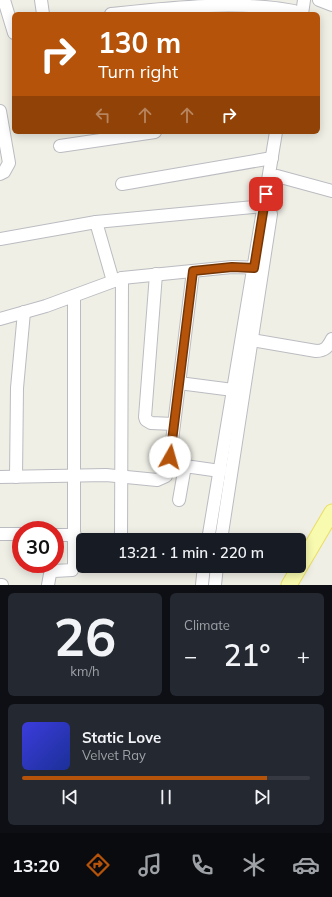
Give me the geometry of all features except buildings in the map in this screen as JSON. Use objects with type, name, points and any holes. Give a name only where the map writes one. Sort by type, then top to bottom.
[{"type":"main road","points":[[289,585],[332,512]]},
{"type":"street","points":[[4,0],[12,26]]},
{"type":"street","points":[[41,0],[43,12]]},
{"type":"street","points":[[116,12],[133,6],[199,10],[257,4],[296,10],[304,0]]},
{"type":"street","points":[[318,0],[332,5]]},
{"type":"street","points":[[0,111],[9,163],[4,172],[0,174]]},
{"type":"street","points":[[60,146],[141,134]]},
{"type":"street","points":[[222,533],[252,340],[264,206],[276,134]]},
{"type":"street","points":[[209,533],[233,390],[277,176],[284,134]]},
{"type":"street","points":[[122,184],[272,158]]},
{"type":"street","points":[[277,176],[332,192]]},
{"type":"street","points":[[0,239],[96,222],[264,206]]},
{"type":"street","points":[[96,222],[117,279],[122,477],[121,533]]},
{"type":"street","points":[[0,319],[74,296],[117,279],[232,267],[258,268]]},
{"type":"street","points":[[0,477],[91,475],[157,480],[166,476],[169,465],[193,271]]},
{"type":"street","points":[[156,274],[145,417],[146,420],[151,423],[174,424]]},
{"type":"street","points":[[48,585],[50,574],[54,571],[72,570],[74,566],[74,296]]},
{"type":"street","points":[[16,477],[17,388],[24,312]]},
{"type":"street","points":[[252,340],[316,352],[323,351],[329,346],[332,339]]},
{"type":"street","points":[[179,383],[233,390]]},
{"type":"street","points":[[179,500],[185,466],[220,470]]},
{"type":"street","points":[[0,534],[12,534]]},
{"type":"street","points":[[64,535],[75,535]]},
{"type":"street","points":[[202,585],[203,573]]},
{"type":"street","points":[[214,585],[216,573]]},
{"type":"route","points":[[170,457],[193,271],[232,267],[254,268],[266,194]]}]
